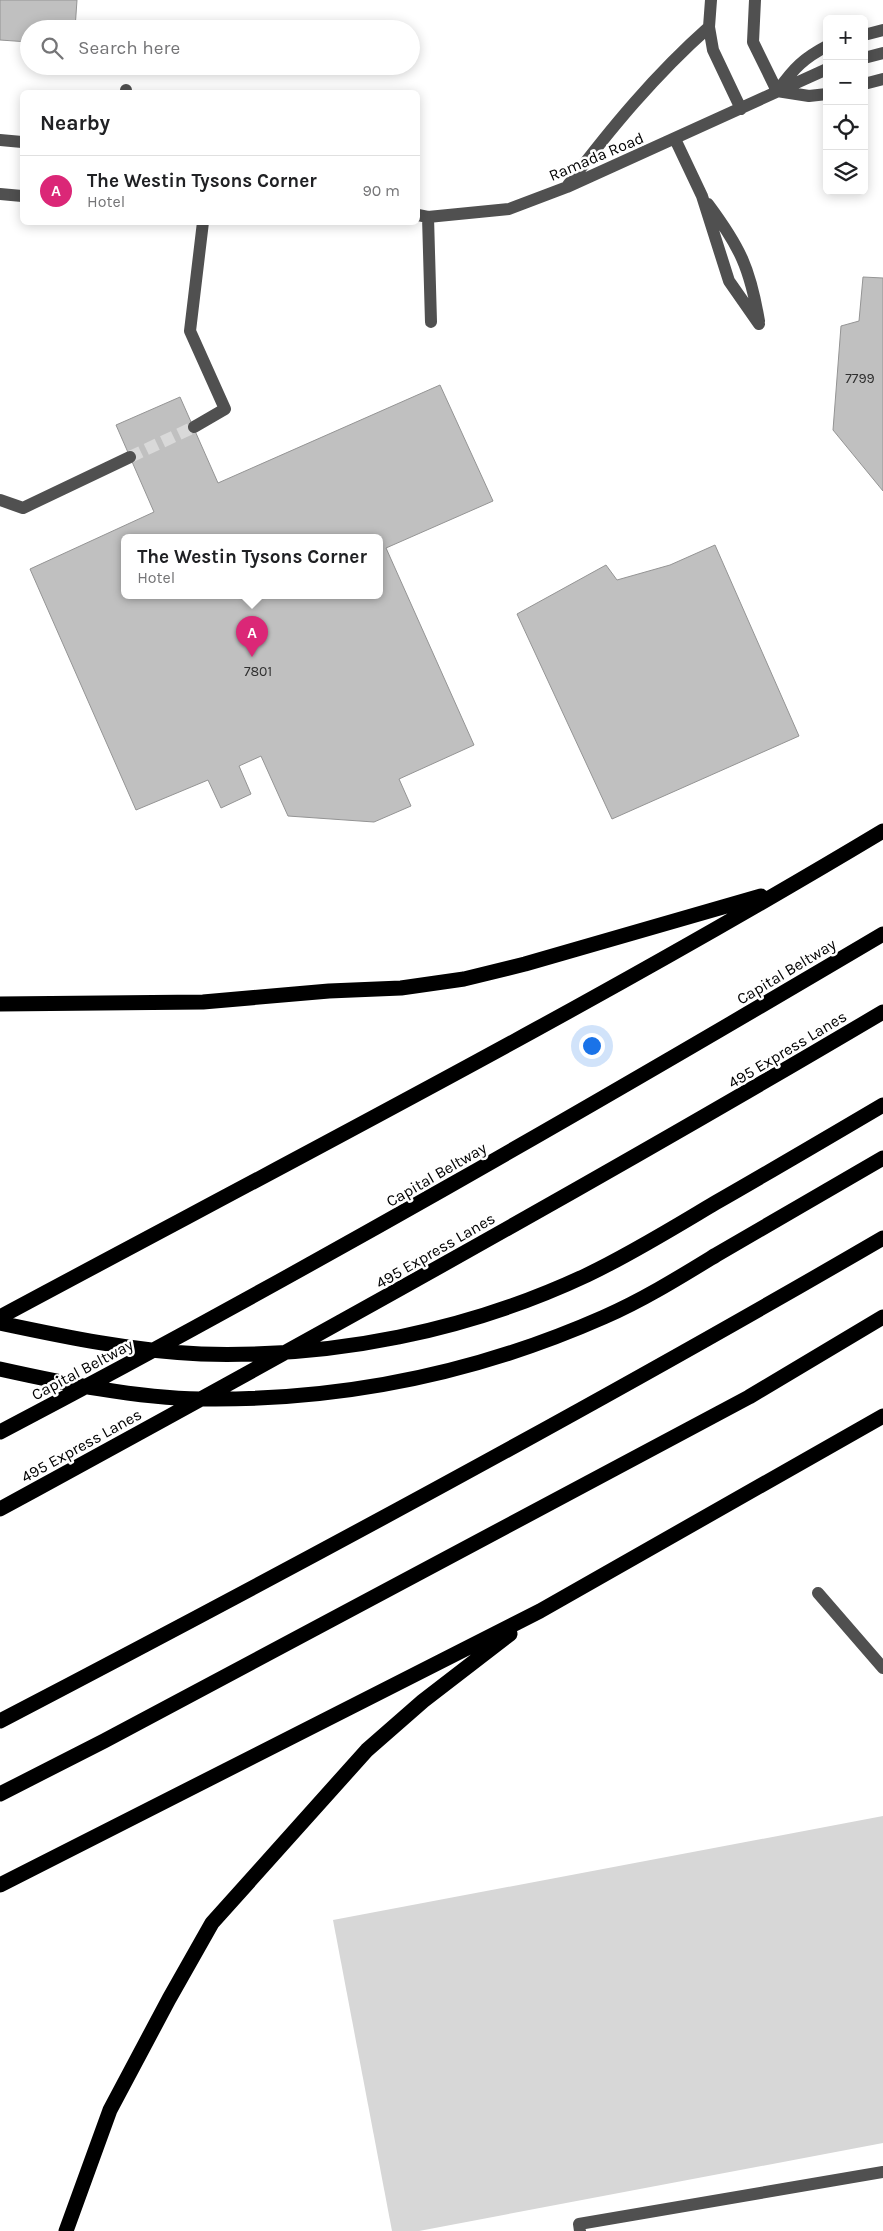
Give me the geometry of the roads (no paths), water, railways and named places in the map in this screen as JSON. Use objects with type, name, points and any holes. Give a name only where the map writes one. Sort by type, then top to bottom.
[{"type":"highway","points":[[0,1317],[354,1130],[787,889],[883,832]]},
{"type":"highway","points":[[0,1004],[203,1002],[329,991],[401,988],[446,981],[525,964],[787,889]]},
{"type":"highway","name":"Capital Beltway","points":[[0,1432],[369,1233],[629,1084],[883,934]]},
{"type":"highway","name":"495 Express Lanes","points":[[0,1509],[355,1315],[721,1108],[883,1012]]},
{"type":"highway","points":[[0,1323],[54,1335],[124,1346],[201,1354],[286,1352],[367,1343],[443,1327],[513,1304],[587,1275],[654,1240],[883,1105]]},
{"type":"highway","points":[[0,1369],[118,1391],[199,1399],[289,1397],[374,1388],[454,1371],[529,1348],[606,1316],[676,1279],[883,1158]]},
{"type":"highway","points":[[0,1721],[276,1577],[789,1293],[883,1238]]},
{"type":"highway","points":[[0,1794],[104,1741],[740,1402],[883,1317]]},
{"type":"highway","points":[[0,1885],[540,1612],[883,1416]]},
{"type":"highway","points":[[66,2231],[110,2110],[168,1999],[212,1923],[367,1750],[423,1701],[540,1612]]},
{"type":"street","points":[[711,0],[709,27],[717,61],[741,109]]},
{"type":"street","points":[[755,0],[753,42],[777,91]]},
{"type":"street","points":[[566,187],[614,124],[674,58],[709,27]]},
{"type":"street","points":[[868,34],[883,30]]},
{"type":"street","points":[[777,91],[798,64],[823,48]]},
{"type":"street","points":[[868,57],[883,53]]},
{"type":"street","name":"Ramada Road","points":[[423,216],[509,209],[566,187],[823,71]]},
{"type":"street","points":[[868,83],[883,80]]},
{"type":"street","points":[[777,91],[810,96],[823,94]]},
{"type":"street","points":[[675,139],[702,196],[729,281],[759,324],[751,279],[741,255],[730,234],[702,196]]},
{"type":"street","points":[[0,140],[20,142]]},
{"type":"street","points":[[0,194],[20,196]]},
{"type":"street","points":[[423,216],[431,322]]},
{"type":"street","points":[[194,427],[225,409],[190,332],[203,225]]},
{"type":"street","points":[[0,500],[23,508],[130,457]]},
{"type":"street","points":[[818,1593],[883,1668]]},
{"type":"street","points":[[580,2231],[578,2224],[883,2172]]},
{"type":"tunnel","points":[[130,457],[194,427]]},
{"type":"place","name":"The Westin Tysons Corner","points":[[252,657]]}]
